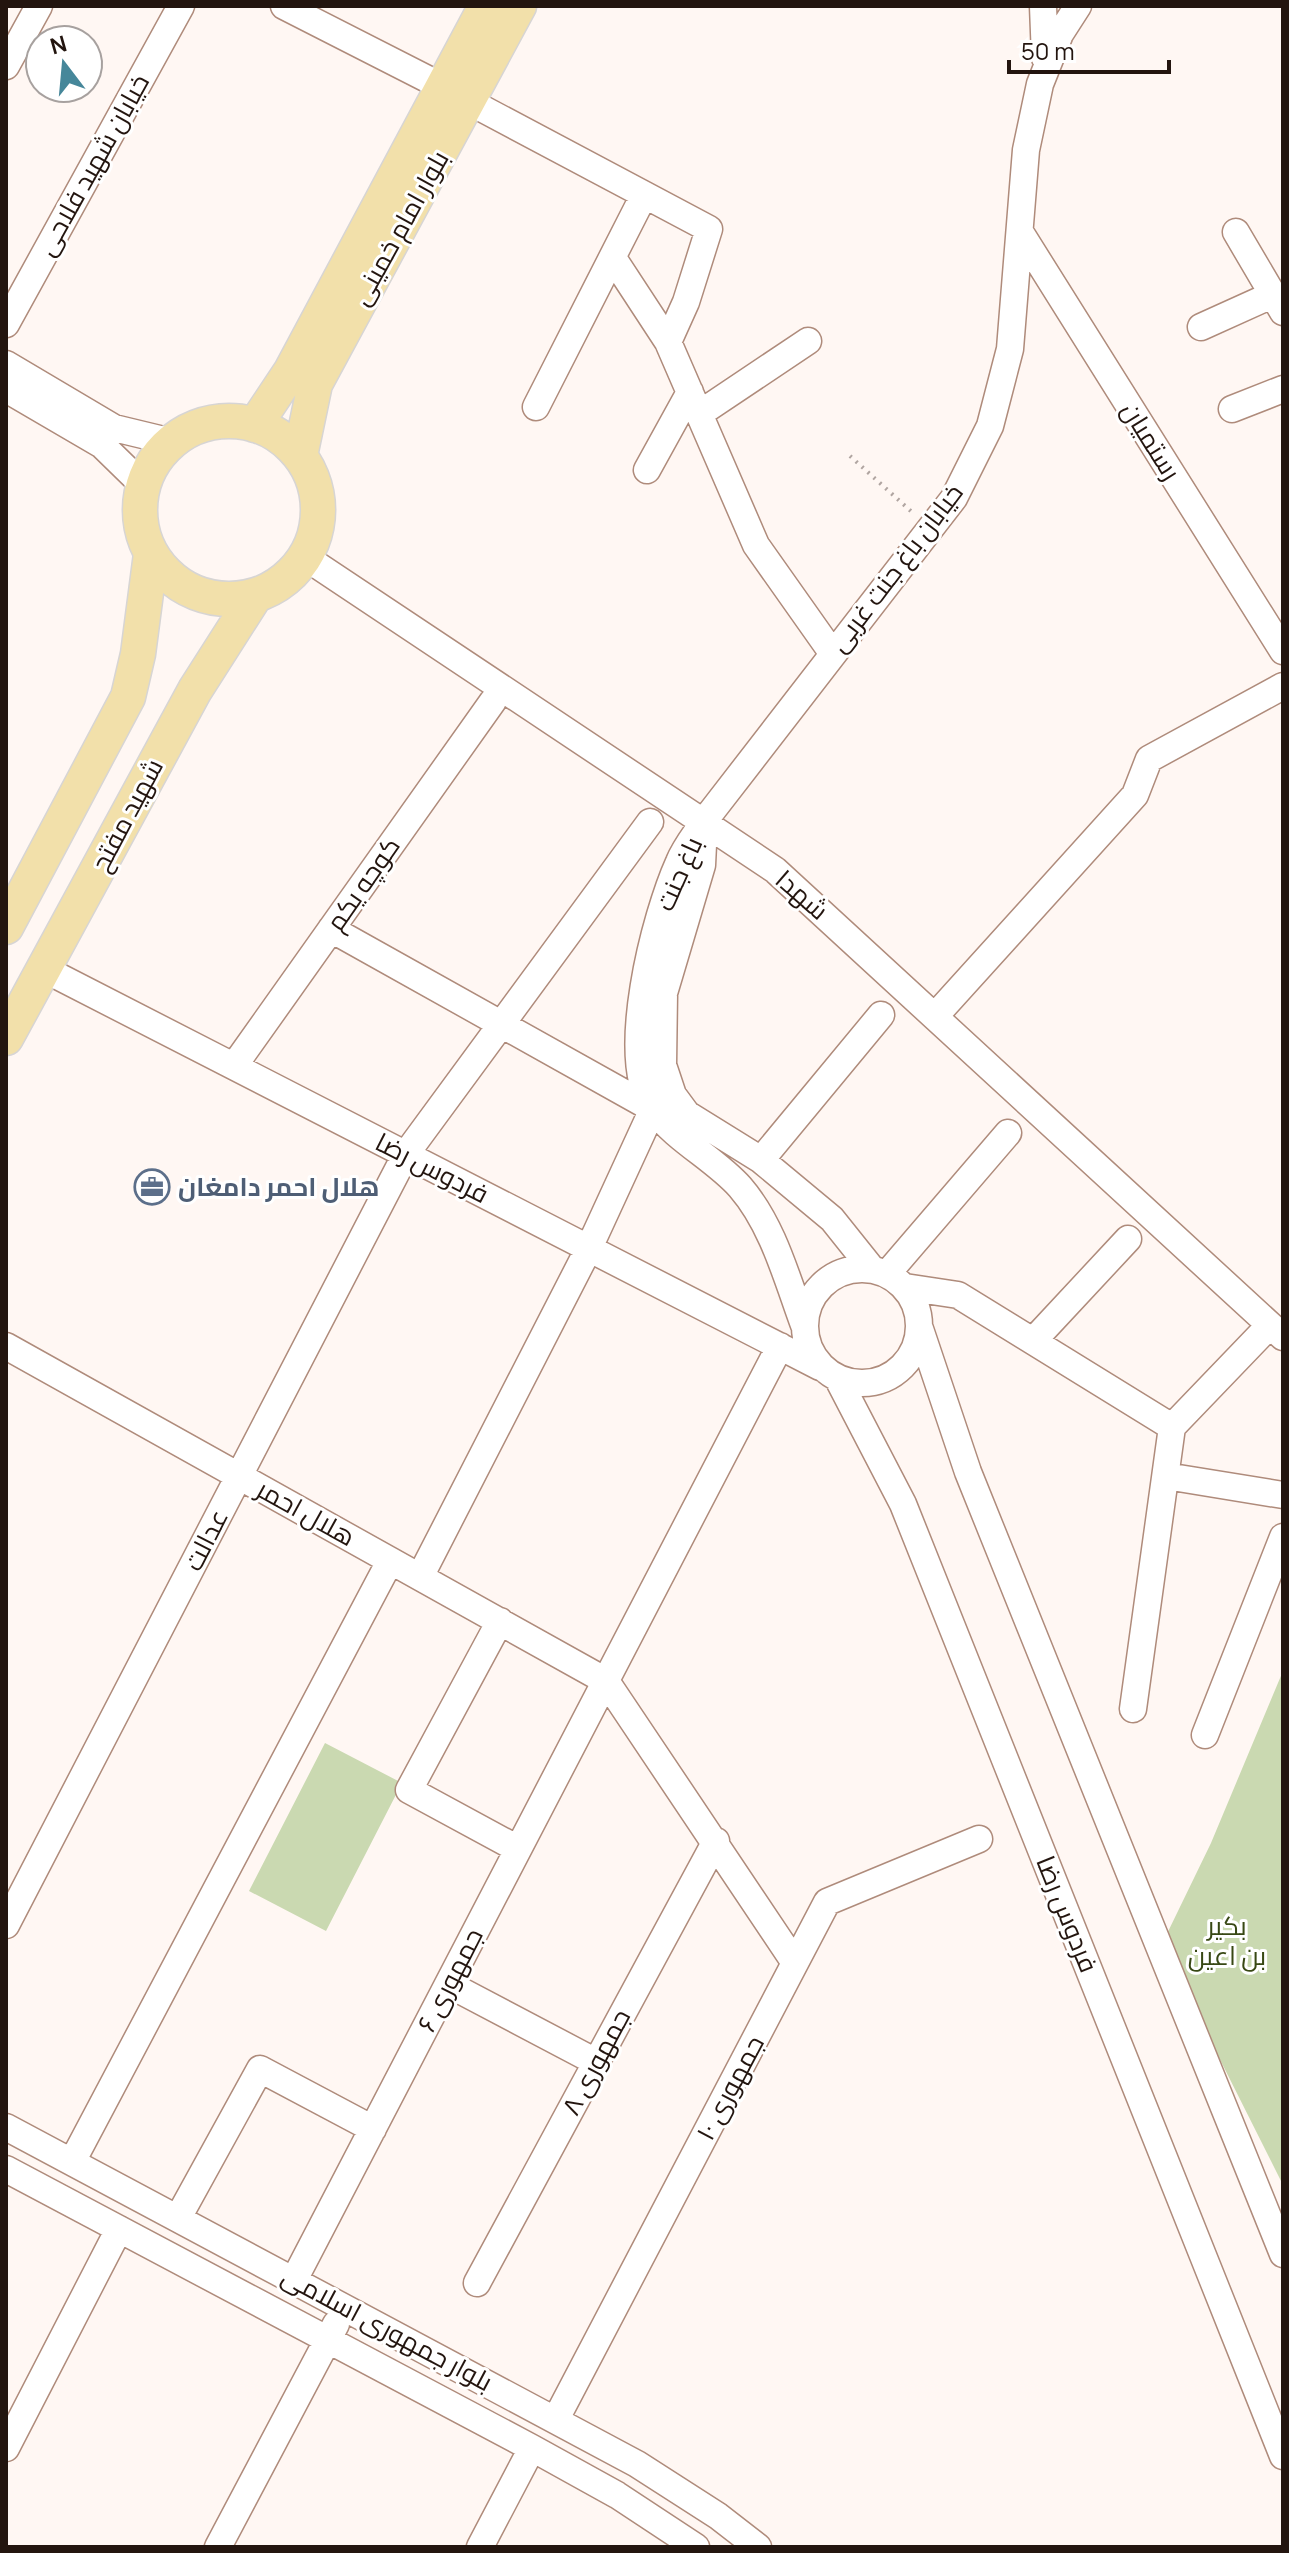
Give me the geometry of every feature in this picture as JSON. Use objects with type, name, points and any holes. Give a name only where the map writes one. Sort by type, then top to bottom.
[{"type":"main road","name":"بلوار امام خمینی","points":[[456,94],[486,6]]},
{"type":"main road","name":"بلوار امام خمینی","points":[[255,425],[315,355],[456,94],[519,6]]},
{"type":"main road","name":"بلوار امام خمینی","points":[[300,456],[315,384],[315,355]]},
{"type":"main road","points":[[232,421],[255,425],[280,437],[300,456],[311,474],[319,516],[305,557],[275,587],[255,596],[231,600],[196,592],[165,573],[151,554],[141,520],[143,485],[159,454],[172,442],[208,423],[232,421]]},
{"type":"main road","name":"شهید مفتح","points":[[6,927],[128,697],[138,654],[151,554]]},
{"type":"main road","name":"شهید مفتح","points":[[6,1038],[195,690],[255,596]]},
{"type":"street","points":[[6,66],[39,6]]},
{"type":"street","name":"خیابان شهید فلاحی","points":[[6,324],[181,6]]},
{"type":"street","points":[[284,6],[709,229],[686,302],[668,342]]},
{"type":"street","points":[[1043,6],[1046,69]]},
{"type":"street","name":"خیابان باغ جنت غربی","points":[[705,820],[954,498],[990,426],[1010,349],[1026,150],[1046,69],[1060,34],[1078,6]]},
{"type":"street","points":[[536,407],[644,195]]},
{"type":"street","name":"رستمیان","points":[[1020,232],[1283,651]]},
{"type":"street","points":[[1201,327],[1278,303],[1236,232]]},
{"type":"street","points":[[613,258],[668,342],[756,545],[833,654]]},
{"type":"street","points":[[647,470],[695,403],[808,341]]},
{"type":"street","points":[[6,364],[114,428],[172,442]]},
{"type":"street","points":[[6,389],[102,445],[143,485]]},
{"type":"street","points":[[1232,409],[1283,389]]},
{"type":"street","name":"شهدا","points":[[305,557],[705,820],[775,870],[1246,1301],[1279,1325]]},
{"type":"street","points":[[936,1015],[1135,795],[1149,759],[1283,686]]},
{"type":"street","name":"کوچه یکم","points":[[234,1066],[493,701]]},
{"type":"street","name":"باغ جنت","points":[[653,1109],[643,1078],[642,986],[662,908],[680,860],[705,820]]},
{"type":"street","name":"باغ جنت","points":[[705,820],[702,865],[664,993],[663,1065],[673,1095],[687,1114],[761,1160],[832,1219],[888,1277]]},
{"type":"street","name":"عدالت","points":[[6,1925],[406,1154],[650,822]]},
{"type":"street","points":[[331,929],[653,1109],[741,1188],[773,1243],[804,1325],[808,1347],[829,1373],[860,1385],[883,1381],[902,1369],[915,1350],[920,1329]]},
{"type":"street","name":"فردوس رضا","points":[[44,969],[829,1373],[903,1504],[1283,2456]]},
{"type":"street","points":[[761,1160],[881,1015]]},
{"type":"street","points":[[420,1577],[589,1248],[653,1109]]},
{"type":"street","points":[[888,1277],[1008,1133]]},
{"type":"street","points":[[1033,1341],[1128,1239]]},
{"type":"street","points":[[804,1325],[808,1305],[826,1282],[852,1269],[958,1295],[1172,1427]]},
{"type":"street","points":[[888,1277],[917,1306],[920,1329],[974,1486],[1283,2254]]},
{"type":"street","points":[[1133,1709],[1172,1427],[1279,1325]]},
{"type":"street","name":"هلال احمر","points":[[6,1346],[606,1681]]},
{"type":"street","name":"جمهوری ۶","points":[[294,2280],[780,1346]]},
{"type":"street","points":[[1166,1476],[1283,1495]]},
{"type":"street","points":[[1205,1735],[1283,1537]]},
{"type":"street","points":[[72,2162],[390,1561]]},
{"type":"street","points":[[500,1621],[409,1790],[518,1849]]},
{"type":"street","points":[[606,1681],[795,1963]]},
{"type":"street","name":"جمهوری ۱۰","points":[[556,2419],[827,1902],[979,1839]]},
{"type":"street","name":"جمهوری ۸","points":[[477,2283],[716,1841]]},
{"type":"street","points":[[448,1984],[596,2062]]},
{"type":"street","points":[[178,2218],[260,2069],[373,2129]]},
{"type":"street","name":"بلوار جمهوری اسلامی","points":[[6,2127],[637,2464],[718,2516],[758,2547]]},
{"type":"street","name":"بلوار جمهوری اسلامی","points":[[6,2169],[532,2448],[617,2495],[696,2547]]},
{"type":"street","points":[[6,2448],[119,2229]]},
{"type":"street","points":[[218,2547],[345,2307]]},
{"type":"street","points":[[480,2547],[532,2448]]},
{"type":"path","points":[[850,456],[930,529]]},
{"type":"green space","name":"بکیر بن اعین","points":[[1283,1671],[1283,2185],[1162,1944],[1211,1843]]},
{"type":"green space","points":[[325,1743],[402,1783],[326,1931],[249,1891]]},
{"type":"place","name":"هلال احمر دامغان","points":[[152,1187]]}]
